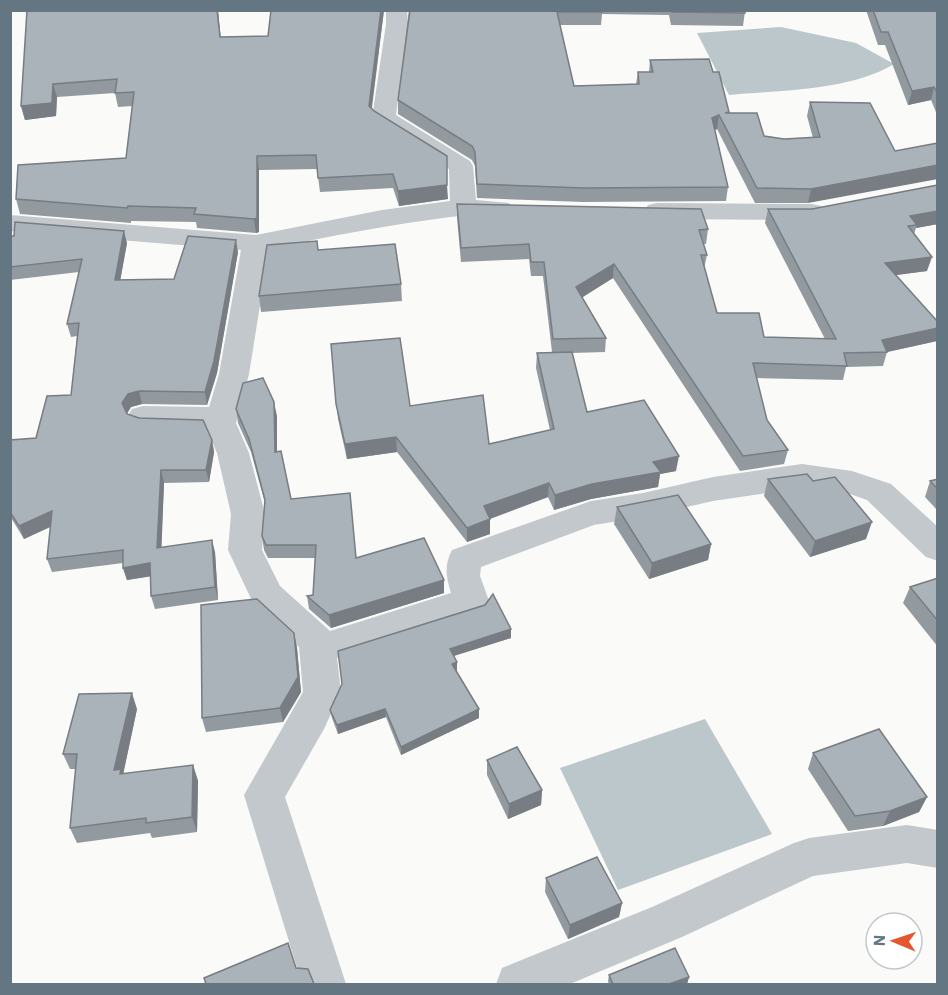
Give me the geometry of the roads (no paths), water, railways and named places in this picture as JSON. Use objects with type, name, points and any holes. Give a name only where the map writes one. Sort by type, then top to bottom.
[{"type":"street","points":[[396,10],[398,24],[384,118],[461,166],[463,207]]},
{"type":"street","points":[[10,223],[256,243],[382,218],[463,207],[523,210]]},
{"type":"street","points":[[630,212],[808,213],[831,209]]},
{"type":"street","points":[[220,423],[234,374],[256,243]]},
{"type":"street","points":[[143,417],[211,418],[220,423],[233,453],[248,514],[246,550],[267,595],[317,641],[322,692],[310,717],[264,795],[324,984]]},
{"type":"street","points":[[317,650],[471,601],[463,576],[464,559],[492,551],[591,513],[643,505],[713,489],[802,476],[852,483],[879,492],[938,548]]},
{"type":"street","points":[[518,984],[667,922],[809,857],[907,844],[938,849]]}]
